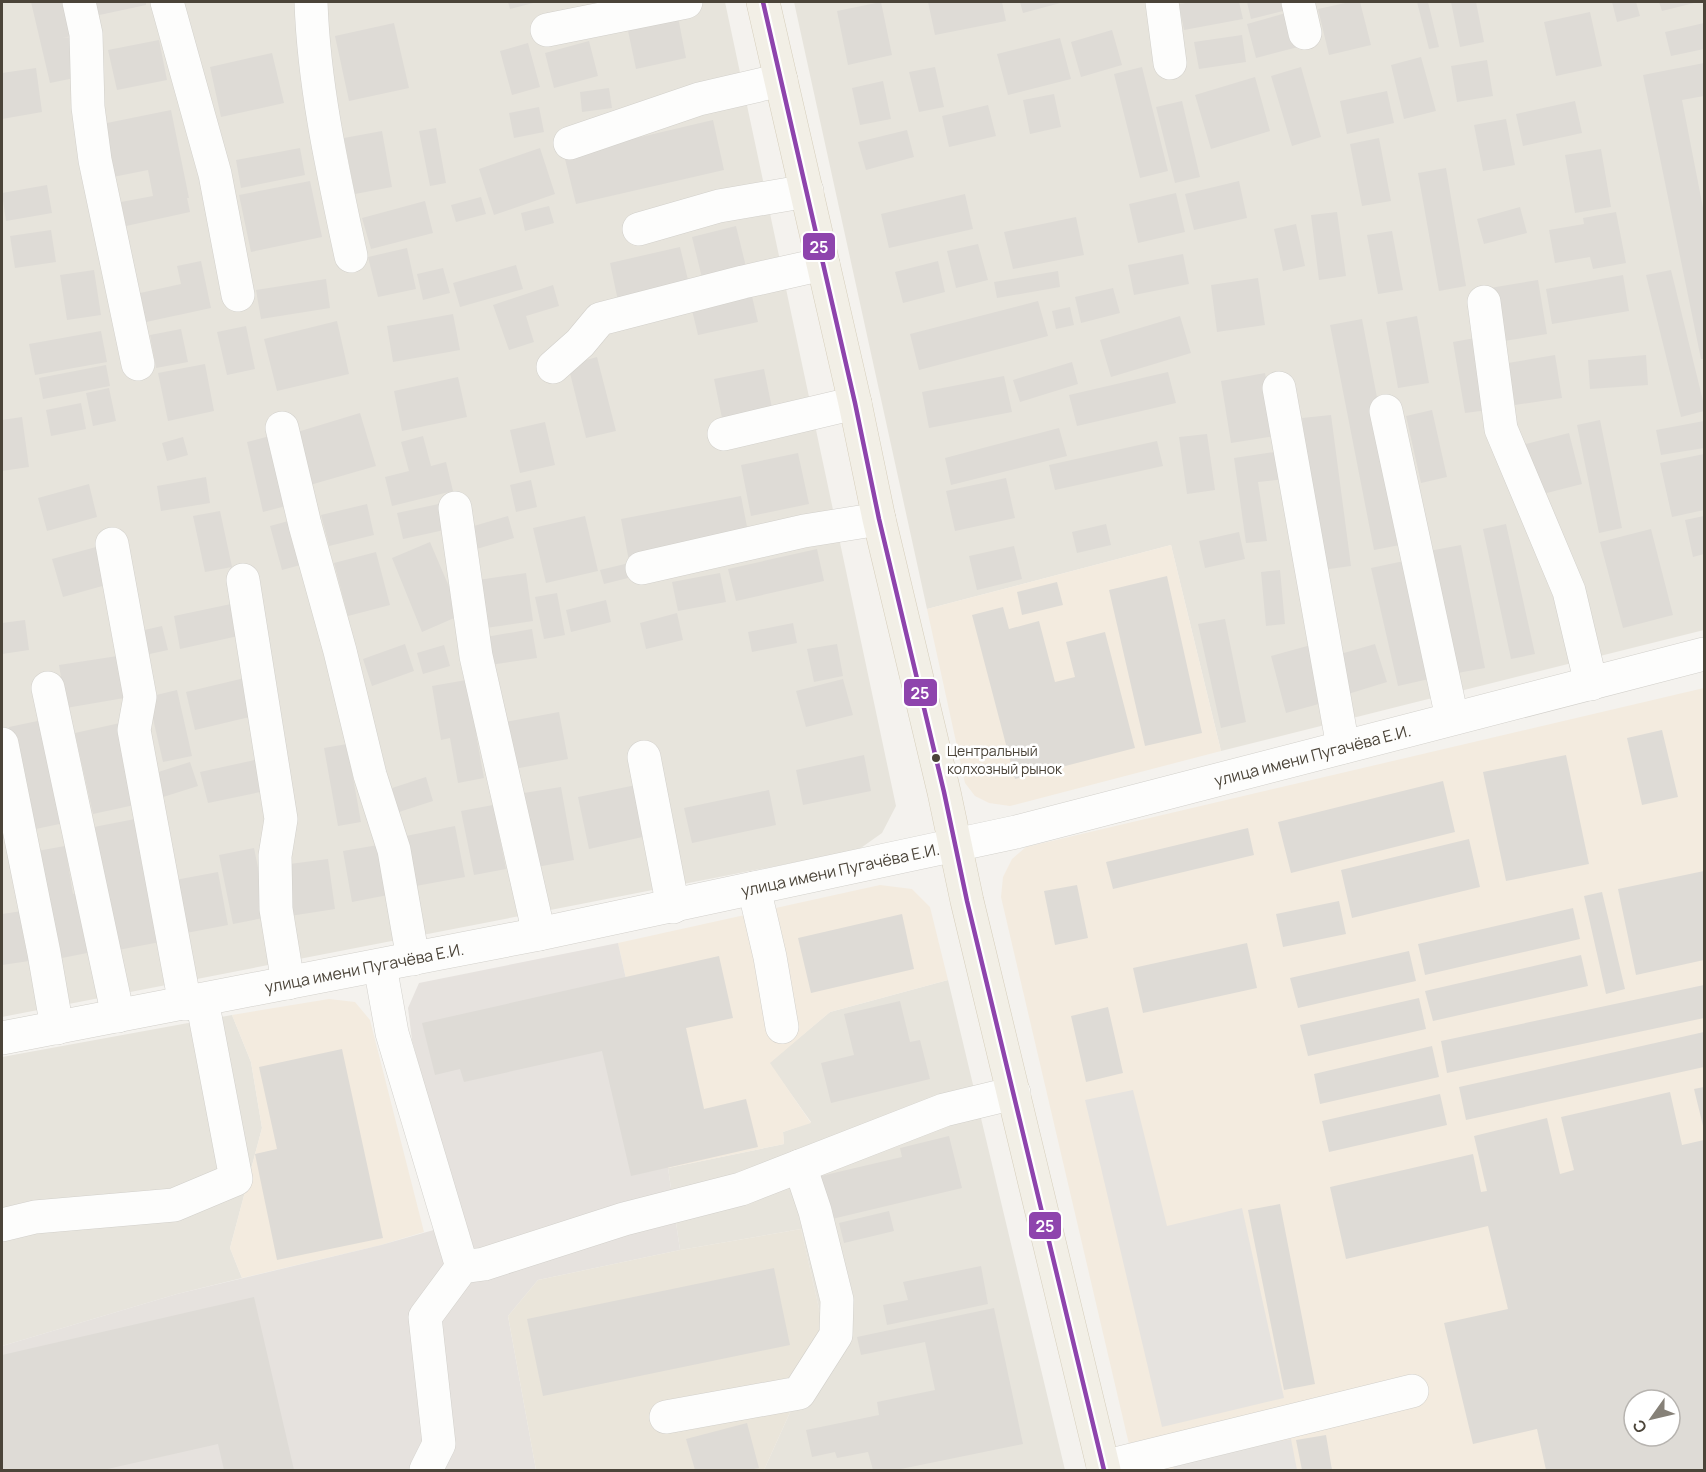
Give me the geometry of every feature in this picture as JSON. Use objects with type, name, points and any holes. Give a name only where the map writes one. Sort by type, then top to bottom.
[{"type":"main road","points":[[764,2],[879,519],[1104,1469]]},
{"type":"street","points":[[79,2],[86,34],[88,107],[95,160],[138,364]]},
{"type":"street","points":[[167,2],[215,174],[238,295]]},
{"type":"street","points":[[311,2],[312,42],[322,120],[351,256]]},
{"type":"street","points":[[547,30],[686,2]]},
{"type":"street","points":[[1162,2],[1170,63]]},
{"type":"street","points":[[1298,2],[1305,33]]},
{"type":"street","points":[[570,143],[699,99],[781,80]]},
{"type":"street","points":[[639,229],[719,206],[807,191]]},
{"type":"street","points":[[553,367],[580,343],[600,319],[823,264]]},
{"type":"street","points":[[1484,302],[1501,429],[1569,591],[1591,684]]},
{"type":"street","points":[[1279,388],[1343,747]]},
{"type":"street","points":[[724,434],[855,403]]},
{"type":"street","points":[[1386,411],[1452,718]]},
{"type":"street","points":[[282,428],[370,775],[394,850],[413,959]]},
{"type":"street","points":[[455,508],[476,656],[539,934]]},
{"type":"street","points":[[642,568],[804,531],[879,519]]},
{"type":"street","points":[[2,1226],[35,1217],[174,1205],[236,1179],[193,1002],[134,730],[140,697],[112,544]]},
{"type":"street","points":[[243,580],[281,819],[275,856],[276,909],[288,983]]},
{"type":"street","name":"улица имени Пугачёва Е.И.","points":[[2,1035],[57,1028],[380,966],[874,864],[1016,832],[1704,654]]},
{"type":"street","points":[[48,688],[118,1016]]},
{"type":"street","points":[[2,744],[57,1028]]},
{"type":"street","points":[[644,757],[673,907]]},
{"type":"street","points":[[754,888],[770,957],[782,1026]]},
{"type":"street","points":[[380,966],[392,1033],[462,1267]]},
{"type":"street","points":[[426,1470],[439,1444],[425,1317],[462,1267],[484,1264],[624,1219],[741,1189],[944,1110],[1014,1094]]},
{"type":"street","points":[[666,1417],[799,1393],[836,1335],[837,1300],[815,1210],[800,1166]]},
{"type":"street","points":[[1104,1469],[1412,1391]]},
{"type":"shaded area","points":[[2,2],[725,2],[896,806],[882,833],[858,850],[2,1017]]},
{"type":"shaded area","points":[[794,2],[1704,2],[1704,630],[1221,751],[1171,545],[927,609]]},
{"type":"shaded area","points":[[1171,545],[1221,751],[1010,806],[989,803],[975,796],[965,783],[927,609]]},
{"type":"shaded area","points":[[1704,688],[1704,1470],[1135,1470],[1001,897],[1003,877],[1012,859],[1026,847]]},
{"type":"shaded area","points":[[880,885],[912,889],[930,907],[948,980],[830,1012],[770,1063],[811,1123],[783,1132],[784,1144],[668,1168],[618,943]]},
{"type":"shaded area","points":[[618,943],[668,1168],[680,1250],[538,1280],[508,1316],[536,1470],[2,1470],[2,1346],[177,1294],[381,1245],[462,1222],[412,1040],[408,1008],[419,983]]},
{"type":"shaded area","points":[[948,980],[1065,1470],[764,1470],[825,1335],[801,1229],[680,1250],[668,1168],[784,1144],[783,1132],[811,1122],[769,1063],[830,1012]]},
{"type":"shaded area","points":[[329,999],[355,1002],[370,1020],[424,1232],[381,1245],[242,1278],[230,1248],[262,1128],[251,1062],[232,1015]]},
{"type":"shaded area","points":[[232,1015],[251,1062],[262,1128],[230,1248],[242,1278],[177,1294],[2,1346],[2,1057]]},
{"type":"shaded area","points":[[1133,1090],[1167,1226],[1242,1208],[1284,1398],[1162,1427],[1085,1100]]},
{"type":"shaded area","points":[[801,1229],[825,1335],[764,1470],[536,1470],[508,1316],[538,1280],[680,1250]]},
{"type":"shaded area","points":[[1291,1439],[1297,1470],[1174,1470],[1172,1462]]},
{"type":"building","points":[[31,2],[69,2],[77,35],[62,38],[71,37],[79,77],[50,83]]},
{"type":"building","points":[[87,2],[146,2],[146,5],[90,17]]},
{"type":"building","points":[[508,2],[537,2],[510,9]]},
{"type":"building","points":[[881,2],[892,55],[848,65],[837,11]]},
{"type":"building","points":[[928,2],[1002,2],[1006,21],[935,35]]},
{"type":"building","points":[[1020,2],[1064,2],[1023,13]]},
{"type":"building","points":[[1239,2],[1243,19],[1184,30],[1179,4]]},
{"type":"building","points":[[1247,2],[1290,2],[1291,9],[1251,19]]},
{"type":"building","points":[[1360,2],[1371,45],[1329,55],[1318,9]]},
{"type":"building","points":[[1417,2],[1428,2],[1439,47],[1429,49]]},
{"type":"building","points":[[1451,2],[1476,2],[1484,42],[1460,47]]},
{"type":"building","points":[[1612,2],[1636,2],[1640,16],[1617,22]]},
{"type":"building","points":[[1659,2],[1698,2],[1662,11]]},
{"type":"building","points":[[1293,11],[1302,46],[1256,58],[1247,24]]},
{"type":"building","points":[[1590,12],[1602,66],[1556,76],[1544,22]]},
{"type":"building","points":[[678,17],[686,58],[636,69],[627,26]]},
{"type":"building","points":[[394,23],[409,88],[349,101],[335,36]]},
{"type":"building","points":[[1704,23],[1704,49],[1671,56],[1665,32]]},
{"type":"building","points":[[1112,30],[1122,65],[1081,77],[1071,42]]},
{"type":"building","points":[[1242,35],[1246,62],[1199,69],[1194,42]]},
{"type":"building","points":[[1060,38],[1071,79],[1008,95],[997,54]]},
{"type":"building","points":[[159,40],[167,80],[117,90],[108,50]]},
{"type":"building","points":[[589,41],[598,76],[554,88],[545,53]]},
{"type":"building","points":[[528,43],[540,87],[512,95],[500,51]]},
{"type":"building","points":[[272,53],[284,103],[221,117],[210,67]]},
{"type":"building","points":[[1421,57],[1436,111],[1404,119],[1391,65]]},
{"type":"building","points":[[1487,60],[1493,96],[1457,102],[1451,66]]},
{"type":"building","points":[[1704,63],[1704,96],[1682,100],[1704,213],[1704,359],[1701,359],[1643,75]]},
{"type":"building","points":[[935,67],[944,107],[919,112],[909,72]]},
{"type":"building","points":[[1142,67],[1168,171],[1140,178],[1114,74]]},
{"type":"building","points":[[1301,67],[1321,137],[1292,146],[1271,76]]},
{"type":"building","points":[[36,68],[42,112],[2,119],[2,73]]},
{"type":"building","points":[[1255,77],[1270,131],[1211,149],[1195,95]]},
{"type":"building","points":[[883,81],[891,119],[860,125],[852,88]]},
{"type":"building","points":[[609,88],[612,108],[582,112],[580,92]]},
{"type":"building","points":[[1387,91],[1394,123],[1347,134],[1340,101]]},
{"type":"building","points":[[1054,94],[1061,127],[1030,134],[1023,100]]},
{"type":"building","points":[[1182,101],[1200,177],[1175,183],[1156,107]]},
{"type":"building","points":[[1575,101],[1582,133],[1523,146],[1516,114]]},
{"type":"building","points":[[988,105],[996,136],[949,147],[942,116]]},
{"type":"building","points":[[539,107],[544,132],[514,138],[509,113]]},
{"type":"building","points":[[171,110],[190,212],[126,226],[121,202],[153,196],[148,170],[113,177],[102,124]]},
{"type":"building","points":[[1506,119],[1515,165],[1483,171],[1474,125]]},
{"type":"building","points":[[713,120],[724,170],[576,204],[564,155]]},
{"type":"building","points":[[436,128],[446,183],[430,186],[419,131]]},
{"type":"building","points":[[907,130],[914,157],[866,170],[858,142]]},
{"type":"building","points":[[382,131],[392,187],[355,194],[344,138]]},
{"type":"building","points":[[1379,138],[1391,201],[1362,206],[1350,144]]},
{"type":"building","points":[[300,148],[305,175],[241,188],[236,160]]},
{"type":"building","points":[[540,148],[555,194],[494,215],[479,169]]},
{"type":"building","points":[[1601,149],[1611,207],[1575,213],[1565,155]]},
{"type":"building","points":[[1446,168],[1466,286],[1439,291],[1418,173]]},
{"type":"building","points":[[310,181],[322,237],[251,252],[239,195]]},
{"type":"building","points":[[1239,181],[1247,218],[1194,230],[1185,194]]},
{"type":"building","points":[[47,185],[52,213],[6,221],[2,193]]},
{"type":"building","points":[[1176,193],[1185,232],[1138,243],[1129,204]]},
{"type":"building","points":[[965,194],[973,229],[889,248],[881,214]]},
{"type":"building","points":[[481,197],[486,214],[456,222],[451,205]]},
{"type":"building","points":[[425,201],[433,233],[371,249],[362,218]]},
{"type":"building","points":[[549,206],[554,223],[525,231],[521,213]]},
{"type":"building","points":[[1520,207],[1527,233],[1484,244],[1477,219]]},
{"type":"building","points":[[1337,212],[1346,276],[1319,280],[1311,215]]},
{"type":"building","points":[[1616,212],[1626,263],[1593,269],[1590,257],[1555,263],[1549,230],[1584,224],[1583,218]]},
{"type":"building","points":[[1076,217],[1084,255],[1013,269],[1004,232]]},
{"type":"building","points":[[1296,224],[1305,266],[1283,271],[1274,229]]},
{"type":"building","points":[[736,226],[747,271],[703,282],[692,237]]},
{"type":"building","points":[[51,230],[56,262],[15,268],[10,236]]},
{"type":"building","points":[[1392,231],[1403,290],[1378,294],[1367,235]]},
{"type":"building","points":[[978,244],[988,280],[956,288],[947,251]]},
{"type":"building","points":[[680,247],[689,284],[618,301],[610,263]]},
{"type":"building","points":[[407,248],[416,289],[378,297],[368,257]]},
{"type":"building","points":[[1183,254],[1189,284],[1134,295],[1128,265]]},
{"type":"building","points":[[201,261],[211,308],[146,322],[140,293],[181,284],[177,266]]},
{"type":"building","points":[[938,261],[945,292],[903,303],[895,272]]},
{"type":"building","points":[[516,265],[523,289],[460,307],[453,283]]},
{"type":"building","points":[[443,268],[450,293],[423,300],[417,274]]},
{"type":"building","points":[[94,270],[101,315],[67,320],[60,275]]},
{"type":"building","points":[[1671,270],[1704,405],[1704,411],[1681,417],[1646,275]]},
{"type":"building","points":[[1058,271],[1060,287],[997,298],[994,282]]},
{"type":"building","points":[[1623,275],[1629,311],[1552,324],[1546,289]]},
{"type":"building","points":[[1258,278],[1265,325],[1217,332],[1211,285]]},
{"type":"building","points":[[326,279],[330,308],[261,319],[256,290]]},
{"type":"building","points":[[1538,280],[1547,334],[1498,342],[1490,288]]},
{"type":"building","points":[[553,285],[559,306],[526,316],[534,342],[509,350],[493,305]]},
{"type":"building","points":[[1113,288],[1120,313],[1081,323],[1075,297]]},
{"type":"building","points":[[751,292],[758,322],[698,335],[691,306]]},
{"type":"building","points":[[1038,301],[1048,336],[919,370],[910,334]]},
{"type":"building","points":[[1070,307],[1074,325],[1056,329],[1052,311]]},
{"type":"building","points":[[453,314],[460,350],[393,362],[387,326]]},
{"type":"building","points":[[1180,316],[1191,353],[1111,377],[1100,340]]},
{"type":"building","points":[[1417,316],[1429,383],[1398,388],[1386,322]]},
{"type":"building","points":[[1362,319],[1405,544],[1374,550],[1330,325]]},
{"type":"building","points":[[337,321],[349,374],[277,391],[264,339]]},
{"type":"building","points":[[246,326],[255,369],[227,375],[217,332]]},
{"type":"building","points":[[181,329],[188,362],[156,368],[150,335]]},
{"type":"building","points":[[101,331],[107,362],[35,375],[29,344]]},
{"type":"building","points":[[1475,338],[1488,410],[1465,413],[1453,342]]},
{"type":"building","points":[[1555,355],[1562,398],[1515,405],[1508,363]]},
{"type":"building","points":[[1646,355],[1648,385],[1590,389],[1588,360]]},
{"type":"building","points":[[597,357],[616,431],[586,438],[568,365]]},
{"type":"building","points":[[1072,362],[1078,384],[1020,402],[1013,380]]},
{"type":"building","points":[[205,364],[214,411],[168,421],[158,373]]},
{"type":"building","points":[[106,365],[110,386],[43,399],[39,378]]},
{"type":"building","points":[[764,369],[772,408],[722,418],[714,379]]},
{"type":"building","points":[[1168,372],[1176,403],[1077,426],[1069,395]]},
{"type":"building","points":[[1265,373],[1276,436],[1231,443],[1221,381]]},
{"type":"building","points":[[1004,376],[1012,412],[929,428],[922,392]]},
{"type":"building","points":[[458,377],[467,417],[402,431],[394,391]]},
{"type":"building","points":[[109,388],[116,421],[93,426],[86,393]]},
{"type":"building","points":[[81,403],[86,429],[51,436],[46,410]]},
{"type":"building","points":[[1432,410],[1447,477],[1421,483],[1406,416]]},
{"type":"building","points":[[360,413],[376,466],[310,485],[294,433]]},
{"type":"building","points":[[1331,415],[1351,566],[1322,570],[1302,418]]},
{"type":"building","points":[[22,417],[29,467],[2,471],[2,420]]},
{"type":"building","points":[[1600,420],[1622,528],[1599,533],[1577,425]]},
{"type":"building","points":[[1704,421],[1704,448],[1661,455],[1656,430]]},
{"type":"building","points":[[545,422],[555,465],[520,473],[510,430]]},
{"type":"building","points":[[1059,428],[1067,456],[951,485],[945,458]]},
{"type":"building","points":[[1569,433],[1582,484],[1535,496],[1522,445]]},
{"type":"building","points":[[1207,434],[1215,490],[1187,494],[1179,437]]},
{"type":"building","points":[[270,436],[286,506],[263,512],[247,442]]},
{"type":"building","points":[[423,436],[431,466],[446,462],[453,491],[392,506],[385,477],[409,471],[401,442]]},
{"type":"building","points":[[183,437],[188,455],[167,461],[162,443]]},
{"type":"building","points":[[1157,441],[1163,466],[1055,490],[1049,465]]},
{"type":"building","points":[[1281,451],[1285,479],[1258,482],[1267,541],[1246,543],[1234,458]]},
{"type":"building","points":[[798,453],[809,504],[751,516],[741,465]]},
{"type":"building","points":[[1704,454],[1704,510],[1672,517],[1660,463]]},
{"type":"building","points":[[206,477],[210,503],[161,511],[157,486]]},
{"type":"building","points":[[1006,478],[1015,518],[955,531],[946,491]]},
{"type":"building","points":[[531,480],[537,507],[516,512],[510,485]]},
{"type":"building","points":[[89,484],[97,517],[47,531],[38,498]]},
{"type":"building","points":[[741,496],[749,537],[629,561],[621,519]]},
{"type":"building","points":[[443,503],[449,529],[403,539],[397,513]]},
{"type":"building","points":[[367,504],[374,535],[329,546],[321,515]]},
{"type":"building","points":[[220,511],[232,567],[205,572],[193,516]]},
{"type":"building","points":[[508,516],[514,538],[473,550],[467,528]]},
{"type":"building","points":[[585,516],[598,571],[546,583],[533,528]]},
{"type":"building","points":[[1704,516],[1704,554],[1693,557],[1685,520]]},
{"type":"building","points":[[292,520],[304,564],[282,570],[270,526]]},
{"type":"building","points":[[1106,524],[1111,545],[1077,553],[1072,532]]},
{"type":"building","points":[[1506,524],[1535,654],[1511,659],[1483,529]]},
{"type":"building","points":[[1651,529],[1673,615],[1623,628],[1600,542]]},
{"type":"building","points":[[1239,532],[1245,559],[1205,568],[1199,541]]},
{"type":"building","points":[[430,542],[461,615],[422,632],[392,558]]},
{"type":"building","points":[[1461,545],[1485,668],[1452,674],[1429,551]]},
{"type":"building","points":[[1014,546],[1022,579],[977,590],[969,556]]},
{"type":"building","points":[[96,547],[106,585],[63,597],[52,559]]},
{"type":"building","points":[[817,549],[824,581],[736,601],[728,569]]},
{"type":"building","points":[[376,552],[390,605],[348,616],[334,563]]},
{"type":"building","points":[[1404,561],[1429,679],[1398,686],[1371,568]]},
{"type":"building","points":[[625,564],[628,578],[604,584],[600,570]]},
{"type":"building","points":[[1280,570],[1285,624],[1266,626],[1261,572]]},
{"type":"building","points":[[526,573],[533,621],[486,628],[478,580]]},
{"type":"building","points":[[720,573],[726,602],[678,611],[672,582]]},
{"type":"building","points":[[1167,576],[1202,733],[1145,746],[1109,590]]},
{"type":"building","points":[[1057,582],[1063,605],[1022,615],[1017,592]]},
{"type":"building","points":[[557,593],[565,635],[544,639],[535,597]]},
{"type":"building","points":[[606,600],[611,622],[571,632],[566,610]]},
{"type":"building","points":[[231,604],[238,636],[180,649],[174,616]]},
{"type":"building","points":[[1003,607],[1009,629],[1039,621],[1055,682],[1075,677],[1066,642],[1105,632],[1135,748],[1015,779],[972,615]]},
{"type":"building","points":[[677,613],[683,640],[646,649],[640,623]]},
{"type":"building","points":[[1225,619],[1246,722],[1221,728],[1198,624]]},
{"type":"building","points":[[25,620],[29,650],[2,654],[2,623]]},
{"type":"building","points":[[793,623],[797,643],[752,652],[748,632]]},
{"type":"building","points":[[162,626],[168,650],[145,655],[140,631]]},
{"type":"building","points":[[532,629],[537,658],[490,665],[486,637]]},
{"type":"building","points":[[405,644],[414,671],[372,686],[363,659]]},
{"type":"building","points":[[837,644],[843,676],[814,682],[807,649]]},
{"type":"building","points":[[1375,644],[1387,682],[1348,694],[1337,655]]},
{"type":"building","points":[[444,645],[450,666],[423,674],[417,653]]},
{"type":"building","points":[[1311,645],[1326,702],[1286,713],[1271,656]]},
{"type":"building","points":[[124,655],[130,697],[66,708],[59,665]]},
{"type":"building","points":[[249,677],[258,715],[195,730],[186,692]]},
{"type":"building","points":[[472,679],[482,733],[476,734],[484,778],[458,783],[450,738],[441,740],[432,686]]},
{"type":"building","points":[[843,679],[853,715],[806,727],[796,691]]},
{"type":"building","points":[[177,690],[192,756],[163,762],[148,697]]},
{"type":"building","points":[[559,712],[568,759],[514,769],[505,722]]},
{"type":"building","points":[[47,719],[69,822],[31,830],[9,727]]},
{"type":"building","points":[[120,723],[139,804],[93,814],[75,733]]},
{"type":"building","points":[[1662,730],[1678,797],[1642,805],[1627,738]]},
{"type":"building","points":[[347,744],[361,822],[338,826],[324,748]]},
{"type":"building","points":[[864,755],[871,791],[803,805],[796,770]]},
{"type":"building","points":[[1566,755],[1589,864],[1506,881],[1483,772]]},
{"type":"building","points":[[264,758],[270,790],[208,803],[200,772]]},
{"type":"building","points":[[190,762],[198,786],[160,798],[152,774]]},
{"type":"building","points":[[426,777],[433,801],[399,812],[392,788]]},
{"type":"building","points":[[1443,781],[1455,832],[1291,873],[1278,822]]},
{"type":"building","points":[[636,785],[647,836],[589,849],[578,797]]},
{"type":"building","points":[[561,787],[574,860],[537,867],[524,793]]},
{"type":"building","points":[[769,790],[776,825],[692,843],[684,808]]},
{"type":"building","points":[[493,805],[506,869],[474,875],[461,811]]},
{"type":"building","points":[[135,819],[160,942],[118,950],[94,827]]},
{"type":"building","points":[[455,826],[465,877],[405,888],[396,838]]},
{"type":"building","points":[[1248,828],[1254,855],[1113,889],[1106,862]]},
{"type":"building","points":[[1469,839],[1480,887],[1352,918],[1341,870]]},
{"type":"building","points":[[384,844],[393,894],[352,902],[343,851]]},
{"type":"building","points":[[65,846],[73,894],[81,893],[92,952],[57,959],[37,851]]},
{"type":"building","points":[[254,848],[268,917],[233,924],[219,855]]},
{"type":"building","points":[[328,859],[335,909],[290,916],[282,865]]},
{"type":"building","points":[[1704,871],[1704,960],[1636,975],[1618,889]]},
{"type":"building","points":[[218,872],[228,925],[186,933],[175,880]]},
{"type":"building","points":[[1077,885],[1088,938],[1055,945],[1044,891]]},
{"type":"building","points":[[1602,892],[1625,989],[1606,994],[1584,896]]},
{"type":"building","points":[[1339,901],[1346,934],[1283,947],[1276,914]]},
{"type":"building","points":[[1573,908],[1580,939],[1425,975],[1418,944]]},
{"type":"building","points":[[29,910],[36,960],[2,965],[2,914]]},
{"type":"building","points":[[902,914],[914,969],[811,993],[798,938]]},
{"type":"building","points":[[1247,943],[1257,988],[1143,1013],[1133,968]]},
{"type":"building","points":[[1409,951],[1416,981],[1298,1008],[1290,978]]},
{"type":"building","points":[[1581,955],[1588,986],[1433,1021],[1425,991]]},
{"type":"building","points":[[719,956],[733,1018],[686,1028],[704,1109],[746,1099],[758,1147],[631,1176],[602,1051],[464,1082],[460,1069],[435,1075],[422,1023]]},
{"type":"building","points":[[1704,985],[1704,1018],[1447,1073],[1441,1041]]},
{"type":"building","points":[[1419,998],[1426,1029],[1308,1056],[1300,1025]]},
{"type":"building","points":[[900,1001],[910,1042],[920,1040],[930,1079],[831,1103],[821,1063],[854,1055],[844,1014]]},
{"type":"building","points":[[1108,1007],[1123,1073],[1086,1082],[1071,1016]]},
{"type":"building","points":[[1704,1032],[1704,1067],[1466,1120],[1459,1087]]},
{"type":"building","points":[[1432,1046],[1439,1077],[1320,1104],[1314,1074]]},
{"type":"building","points":[[342,1049],[383,1238],[277,1260],[255,1154],[277,1149],[259,1067]]},
{"type":"building","points":[[1704,1087],[1704,1130],[1694,1089]]},
{"type":"building","points":[[1670,1092],[1682,1145],[1704,1140],[1704,1470],[1546,1470],[1537,1429],[1473,1444],[1444,1323],[1508,1309],[1488,1226],[1346,1259],[1330,1187],[1473,1154],[1481,1192],[1487,1191],[1474,1136],[1547,1118],[1560,1174],[1574,1170],[1561,1117]]},
{"type":"building","points":[[1440,1094],[1447,1125],[1329,1152],[1322,1121]]},
{"type":"building","points":[[949,1136],[962,1188],[832,1219],[821,1176],[902,1157],[900,1148]]},
{"type":"building","points":[[1280,1204],[1315,1384],[1284,1390],[1248,1210]]},
{"type":"building","points":[[889,1211],[894,1231],[844,1243],[839,1223]]},
{"type":"building","points":[[981,1266],[988,1304],[887,1325],[883,1305],[908,1300],[903,1282]]},
{"type":"building","points":[[774,1268],[790,1345],[543,1396],[527,1319]]},
{"type":"building","points":[[254,1297],[294,1470],[224,1470],[218,1444],[103,1470],[2,1470],[2,1355]]},
{"type":"building","points":[[994,1308],[1023,1444],[896,1470],[873,1470],[868,1452],[837,1458],[835,1452],[812,1457],[806,1430],[879,1415],[877,1402],[935,1390],[925,1342],[861,1355],[857,1337]]},
{"type":"building","points":[[747,1423],[759,1468],[695,1470],[686,1439]]},
{"type":"building","points":[[1326,1435],[1332,1470],[1302,1470],[1296,1440]]},
{"type":"transit line","name":"25","points":[[763,2],[967,901],[1104,1470]]},
{"type":"place","name":"Центральный колхозный рынок","points":[[936,758]]}]
